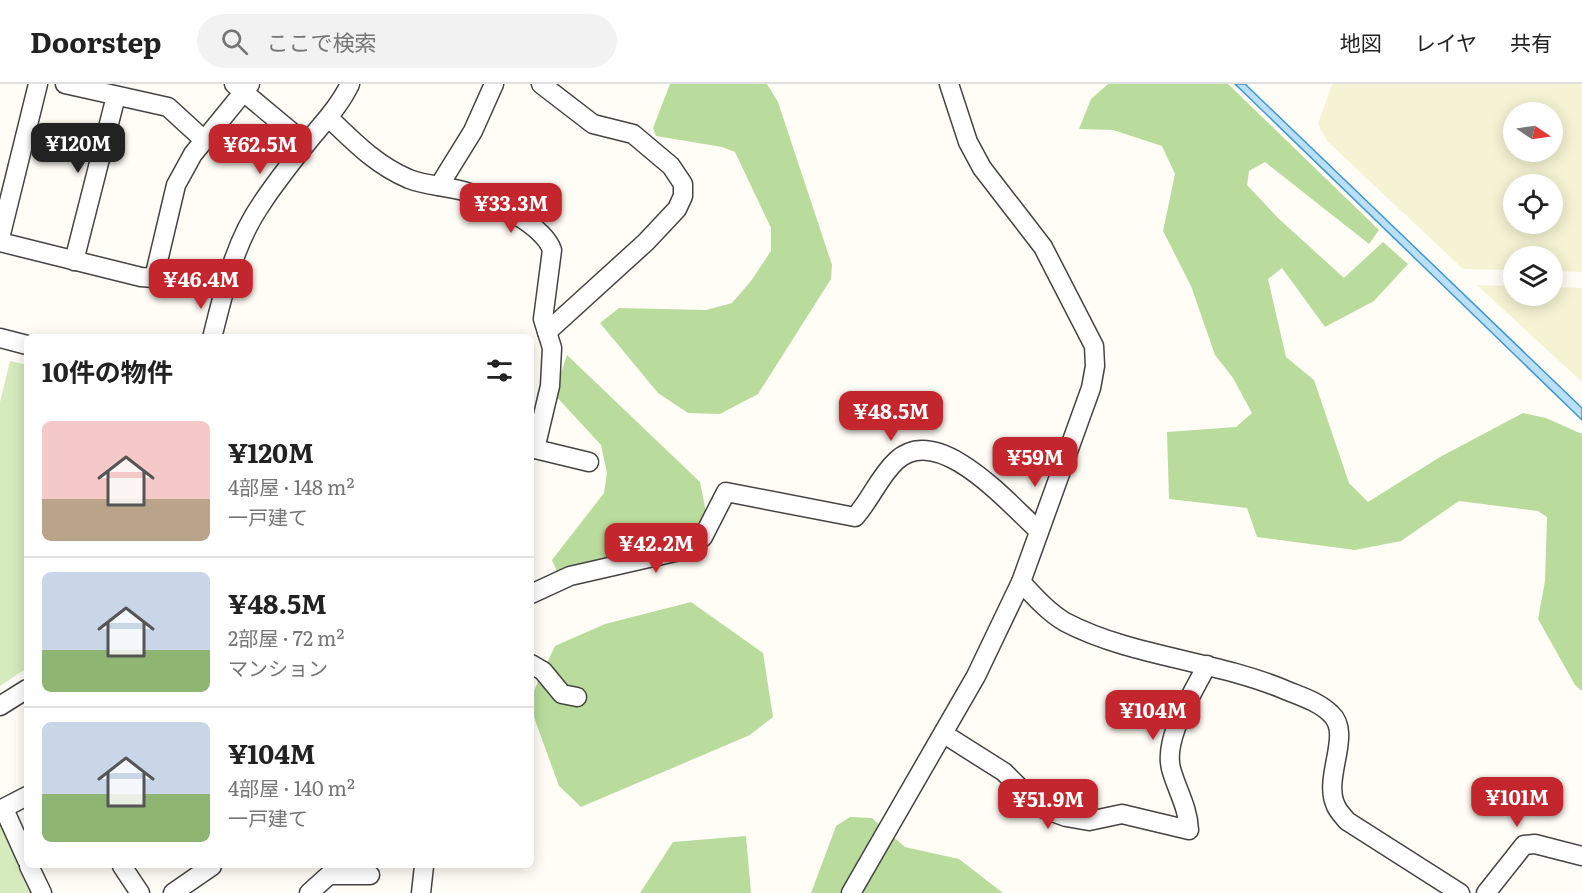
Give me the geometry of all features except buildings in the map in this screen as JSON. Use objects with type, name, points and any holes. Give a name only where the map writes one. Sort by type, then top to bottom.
[{"type":"street","points":[[0,238],[38,84]]},
{"type":"street","points":[[65,84],[168,107],[204,140]]},
{"type":"street","points":[[213,334],[224,290],[241,240],[261,203],[329,118],[350,84]]},
{"type":"street","points":[[439,186],[473,131],[494,84]]},
{"type":"street","points":[[541,84],[593,124],[633,134],[671,166],[683,184],[683,196],[677,209],[646,242],[547,332]]},
{"type":"street","points":[[851,893],[976,676],[1021,582],[1091,388],[1095,366],[1094,346],[1043,247],[982,168],[968,142],[949,84]]},
{"type":"street","points":[[0,242],[141,278],[154,278],[176,185],[204,140],[242,87],[306,144]]},
{"type":"street","points":[[74,261],[116,96]]},
{"type":"street","points":[[329,118],[379,164],[411,180],[468,192],[493,202],[542,232],[549,241],[552,250],[543,319],[552,348],[550,386],[534,445]]},
{"type":"street","points":[[0,338],[24,344]]},
{"type":"street","points":[[534,593],[570,576],[692,546],[703,537],[726,492],[855,517],[883,475],[911,450],[926,448],[945,454],[966,466],[1039,531]]},
{"type":"street","points":[[534,449],[589,462]]},
{"type":"street","points":[[1021,582],[1040,603],[1063,621],[1094,634],[1264,682],[1318,704],[1333,715],[1339,727],[1339,744],[1332,772],[1335,806],[1347,821],[1460,893]]},
{"type":"street","points":[[944,734],[1004,772],[1038,807],[1066,817],[1089,821],[1122,814],[1189,830],[1186,806],[1171,771],[1169,752],[1174,734],[1207,665]]},
{"type":"street","points":[[534,666],[543,671],[562,694],[577,697]]},
{"type":"street","points":[[0,706],[24,691]]},
{"type":"street","points":[[24,798],[2,809],[24,854]]},
{"type":"street","points":[[1486,893],[1524,845],[1535,844],[1582,856]]},
{"type":"street","points":[[30,868],[42,893]]},
{"type":"street","points":[[123,868],[140,893]]},
{"type":"street","points":[[173,893],[209,868]]},
{"type":"street","points":[[421,893],[424,868]]},
{"type":"street","points":[[309,893],[329,875],[371,870],[372,893]]},
{"type":"shaded area","points":[[1332,84],[1582,84],[1582,272],[1563,271],[1563,246],[1503,246],[1503,270],[1463,269],[1327,141],[1318,124]]},
{"type":"shaded area","points":[[1477,285],[1503,286],[1503,306],[1563,306],[1563,287],[1582,288],[1582,382]]},
{"type":"green space","points":[[670,84],[767,84],[778,102],[832,265],[831,279],[758,394],[720,414],[688,413],[658,393],[600,323],[619,308],[706,310],[732,303],[751,281],[771,251],[771,228],[735,152],[722,147],[656,136],[653,128]]},
{"type":"green space","points":[[1108,84],[1228,84],[1379,230],[1369,244],[1265,162],[1249,171],[1247,185],[1278,218],[1344,278],[1383,242],[1408,264],[1374,301],[1325,327],[1282,268],[1268,279],[1286,357],[1314,380],[1349,483],[1368,502],[1440,457],[1523,413],[1546,418],[1582,434],[1582,691],[1575,685],[1538,619],[1545,581],[1547,517],[1538,511],[1459,501],[1401,541],[1355,550],[1257,537],[1247,508],[1169,499],[1167,432],[1236,427],[1252,413],[1233,378],[1215,355],[1191,286],[1163,231],[1175,174],[1162,146],[1113,130],[1079,129],[1091,99]]},
{"type":"green space","points":[[567,355],[700,482],[706,512],[695,536],[557,571],[552,560],[604,493],[607,473],[601,445],[554,394]]},
{"type":"green space","points":[[10,361],[24,364],[24,670],[0,686],[0,402]]},
{"type":"green space","points":[[691,602],[763,653],[773,717],[750,735],[581,807],[559,786],[534,717],[534,691],[555,646],[605,624]]},
{"type":"green space","points":[[850,817],[872,818],[905,847],[959,859],[1003,893],[811,893],[836,826]]},
{"type":"green space","points":[[0,821],[34,893],[0,893]]},
{"type":"green space","points":[[746,836],[751,893],[640,893],[673,842]]},
{"type":"water","points":[[1235,84],[1245,84],[1582,408],[1582,420]]}]
